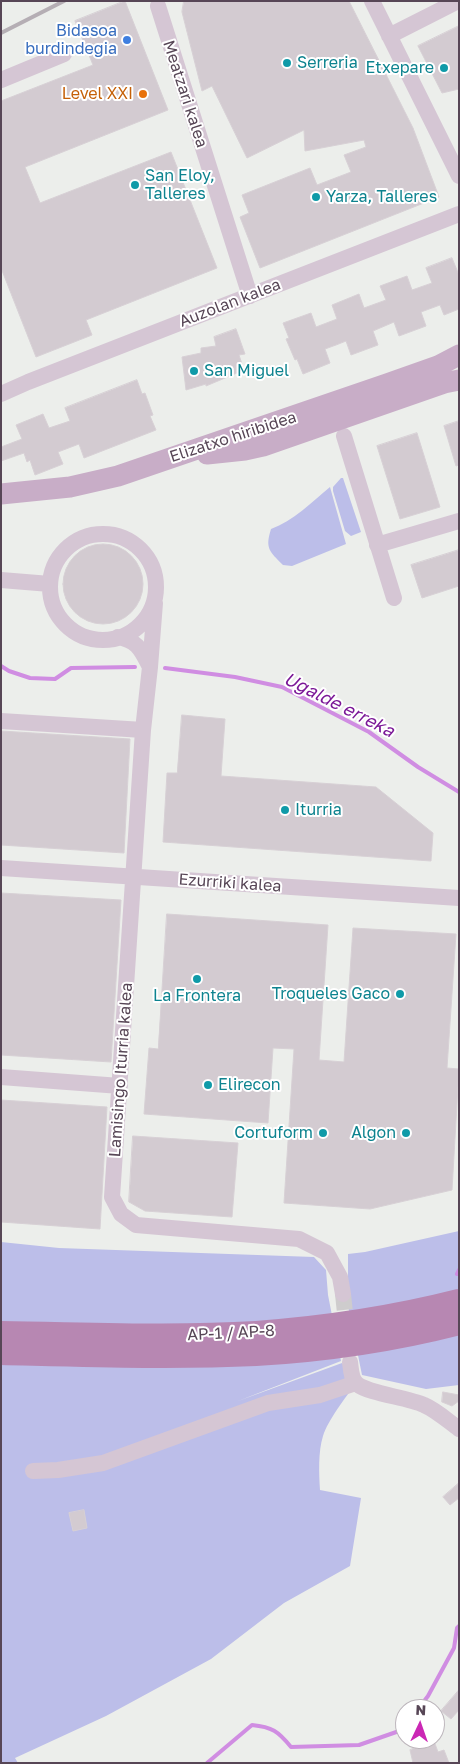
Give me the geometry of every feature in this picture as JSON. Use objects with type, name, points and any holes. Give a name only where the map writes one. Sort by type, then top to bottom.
[{"type":"highway","name":"AP-1 / AP-8","points":[[1,1333],[166,1335],[257,1332],[347,1323],[392,1316],[459,1301]]},
{"type":"highway","name":"AP-1 / AP-8","points":[[1,1353],[166,1356],[258,1354],[349,1345],[459,1323]]},
{"type":"main road","name":"Elizatxo hiribidea","points":[[1,494],[70,487],[118,476],[369,391],[438,366],[459,356]]},
{"type":"main road","name":"Elizatxo hiribidea","points":[[1,502],[47,498],[96,489],[205,454],[254,449],[444,383],[459,380]]},
{"type":"street","points":[[372,1],[459,176]]},
{"type":"street","points":[[389,36],[458,1]]},
{"type":"street","name":"Meatzari kalea","points":[[158,6],[250,296]]},
{"type":"street","points":[[1,80],[64,54]]},
{"type":"street","name":"Auzolan kalea","points":[[1,394],[459,214]]},
{"type":"street","points":[[344,436],[394,598]]},
{"type":"street","points":[[378,545],[459,521]]},
{"type":"street","points":[[101,533],[119,536],[129,540],[144,552],[153,568],[156,593],[155,603],[137,628],[118,638],[103,640],[88,638],[71,630],[58,616],[50,590],[51,572],[64,550],[78,539],[101,533]]},
{"type":"street","points":[[1,580],[50,584]]},
{"type":"street","name":"Lamisingo Iturria kalea","points":[[155,603],[143,730],[112,1197],[120,1214],[136,1225],[299,1239],[327,1253],[340,1277],[343,1294]]},
{"type":"street","points":[[118,638],[134,643],[142,650],[150,666]]},
{"type":"street","points":[[1,721],[143,730]]},
{"type":"street","name":"Ezurriki kalea","points":[[1,868],[459,898]]},
{"type":"street","points":[[1,1077],[120,1086]]},
{"type":"street","points":[[350,1362],[352,1375],[356,1383],[367,1389],[399,1396],[425,1405],[459,1429]]},
{"type":"street","points":[[33,1470],[58,1470],[103,1463],[268,1403],[320,1395],[356,1383]]},
{"type":"shaded area","points":[[343,478],[361,532],[351,536],[345,531],[333,491],[333,487]]},
{"type":"shaded area","points":[[330,487],[346,544],[292,566],[283,565],[274,556],[268,545],[271,529],[295,516]]},
{"type":"shaded area","points":[[459,1231],[459,1385],[426,1389],[362,1375],[348,1306],[348,1254]]},
{"type":"shaded area","points":[[1,1242],[59,1248],[314,1257],[326,1270],[328,1295],[341,1361],[238,1401],[342,1363],[356,1383],[325,1430],[321,1442],[320,1490],[361,1498],[350,1566],[284,1603],[211,1659],[106,1716],[15,1758],[18,1763],[1,1763]]},
{"type":"building","name":"San Eloy, Talleres","points":[[125,1],[168,110],[25,167],[40,203],[171,152],[217,268],[86,320],[92,335],[36,357],[1,268],[1,101],[93,65],[75,21]]},
{"type":"building","name":"Serreria","points":[[184,1],[349,1],[413,128],[439,197],[260,268],[240,217],[249,213],[242,195],[310,168],[317,185],[351,172],[344,155],[366,147],[364,140],[305,151],[304,130],[247,158],[212,86],[202,91],[182,12]]},
{"type":"building","name":"Etxepare","points":[[459,26],[459,89],[442,93],[418,46]]},
{"type":"building","points":[[452,258],[459,275],[459,309],[444,315],[440,305],[421,312],[426,326],[399,336],[394,322],[373,331],[378,345],[351,355],[346,341],[325,349],[330,363],[303,374],[286,339],[289,338],[283,323],[311,313],[316,327],[337,319],[332,305],[359,294],[364,308],[386,300],[380,286],[407,276],[412,290],[432,283],[426,268]]},
{"type":"building","points":[[236,329],[245,354],[239,355],[244,370],[206,386],[206,384],[186,390],[182,357],[201,353],[201,348],[216,346],[214,337]]},
{"type":"building","points":[[137,380],[142,394],[145,393],[153,415],[150,416],[156,430],[84,458],[79,444],[58,452],[63,464],[35,475],[30,460],[27,462],[24,453],[1,461],[1,447],[22,439],[16,425],[43,414],[49,428],[70,421],[65,408]]},
{"type":"building","points":[[459,421],[459,465],[456,466],[444,426]]},
{"type":"building","points":[[417,433],[440,507],[400,519],[377,446]]},
{"type":"building","points":[[103,544],[118,547],[131,556],[140,569],[143,584],[140,599],[131,612],[118,621],[103,624],[88,621],[75,612],[66,599],[63,584],[66,569],[75,556],[88,547]]},
{"type":"building","points":[[459,550],[459,586],[422,598],[411,565]]},
{"type":"building","name":"Iturria","points":[[182,715],[225,719],[221,776],[376,787],[433,833],[431,861],[163,842],[167,773],[177,773]]},
{"type":"building","points":[[1,731],[130,739],[124,853],[1,845]]},
{"type":"building","points":[[1,893],[121,900],[111,1062],[1,1055]]},
{"type":"building","points":[[167,914],[328,925],[319,1060],[344,1062],[353,928],[456,934],[447,1068],[459,1069],[452,1190],[370,1209],[284,1203],[294,1049],[273,1048],[268,1123],[144,1114],[149,1048],[158,1049]]},
{"type":"building","points":[[1,1100],[107,1107],[100,1229],[1,1222]]},
{"type":"building","points":[[133,1136],[238,1143],[232,1217],[145,1211],[129,1202]]},
{"type":"building","points":[[443,1392],[459,1395],[459,1401],[452,1406],[442,1402]]},
{"type":"building","points":[[459,1483],[459,1498],[450,1505],[443,1497]]},
{"type":"building","points":[[84,1510],[87,1528],[73,1531],[69,1513]]},
{"type":"building","points":[[459,1690],[459,1710],[451,1719],[445,1714],[445,1706]]},
{"type":"building","points":[[437,1749],[438,1752],[444,1750],[449,1763],[413,1763],[410,1750]]},
{"type":"waterway","name":"Ugalde erreka","points":[[1,666],[9,671],[30,678],[55,679],[71,668],[135,667]]},
{"type":"waterway","name":"Ugalde erreka","points":[[165,668],[235,677],[282,687],[369,732],[418,767],[459,792]]},
{"type":"waterway","name":"Ugalde erreka","points":[[457,1274],[459,1270]]},
{"type":"waterway","name":"Ugalde erreka","points":[[426,1699],[454,1648],[457,1628],[459,1626]]},
{"type":"waterway","name":"Ugalde erreka","points":[[207,1763],[252,1725],[274,1731],[291,1747],[359,1745],[395,1732]]},
{"type":"tunnel","points":[[343,1294],[347,1332]]},
{"type":"railway","points":[[1,33],[64,1]]},
{"type":"place","name":"Bidasoa burdindegia","points":[[127,40]]},
{"type":"place","name":"Serreria","points":[[287,63]]},
{"type":"place","name":"Etxepare","points":[[444,68]]},
{"type":"place","name":"Level XXI","points":[[143,94]]},
{"type":"place","name":"San Eloy, Talleres","points":[[135,185]]},
{"type":"place","name":"Yarza, Talleres","points":[[316,197]]},
{"type":"place","name":"San Miguel","points":[[194,371]]},
{"type":"place","name":"Iturria","points":[[285,810]]},
{"type":"place","name":"La Frontera","points":[[197,979]]},
{"type":"place","name":"Troqueles Gaco","points":[[400,994]]},
{"type":"place","name":"Elirecon","points":[[208,1085]]},
{"type":"place","name":"Cortuform","points":[[323,1133]]},
{"type":"place","name":"Algon","points":[[406,1133]]}]
